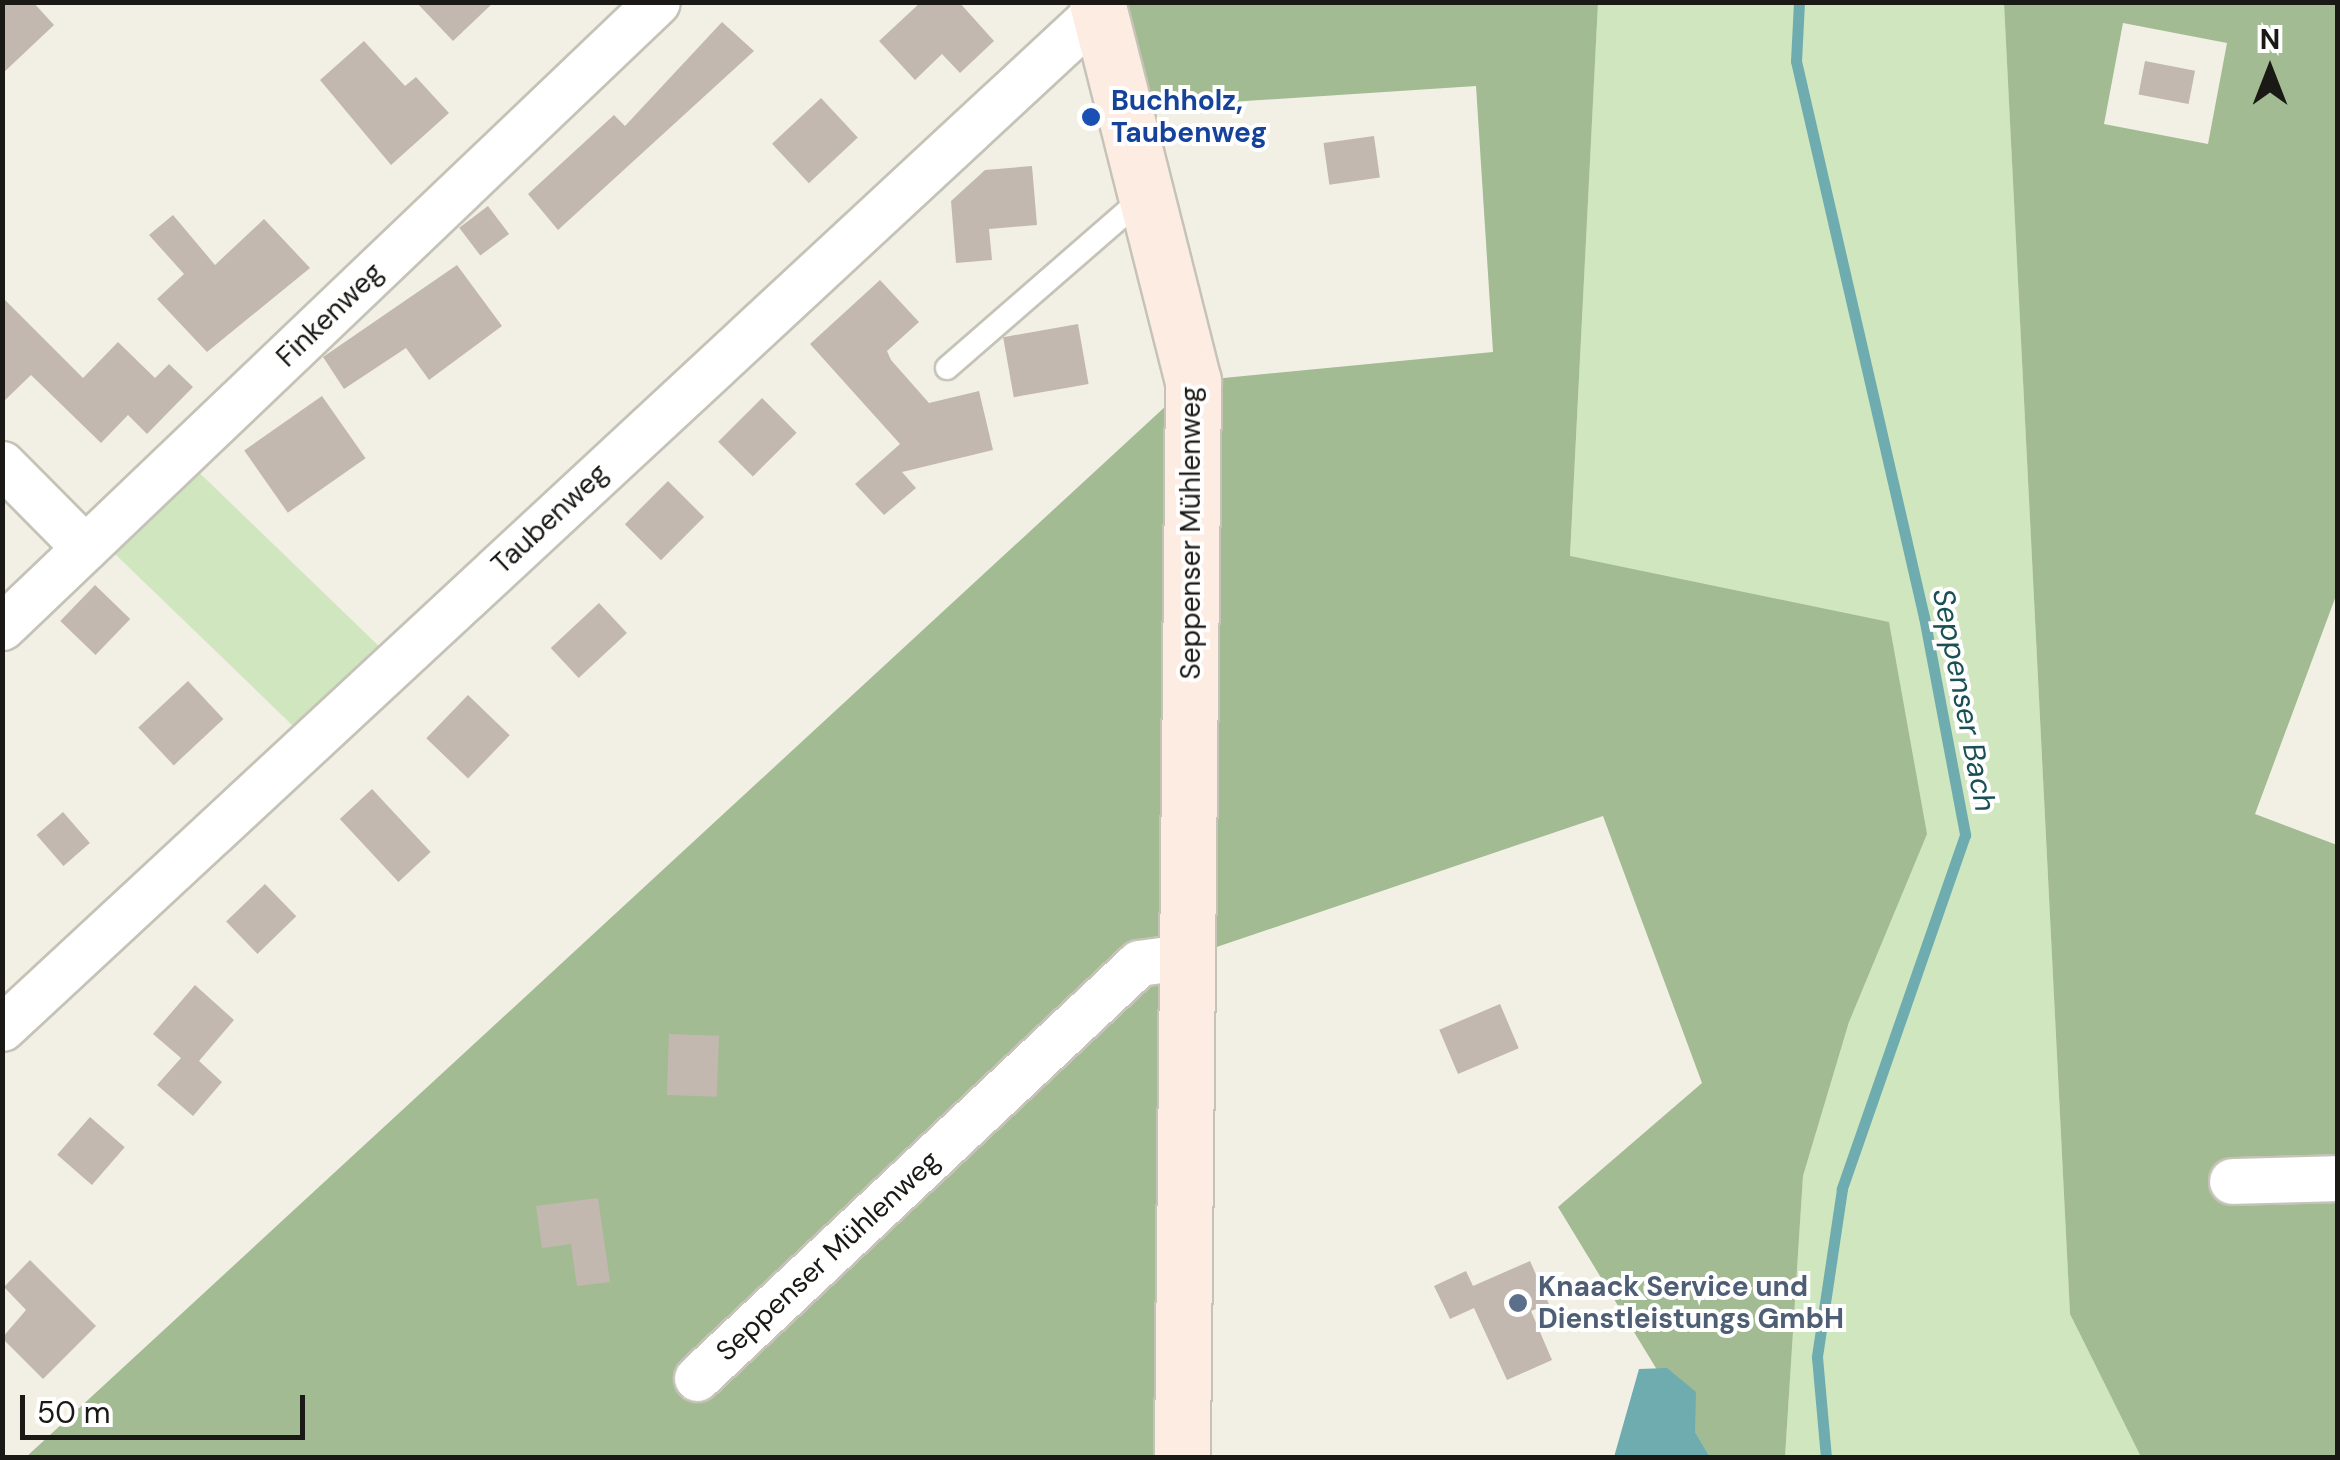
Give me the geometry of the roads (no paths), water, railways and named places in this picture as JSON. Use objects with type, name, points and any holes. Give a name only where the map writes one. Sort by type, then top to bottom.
[{"type":"street","name":"Finkenweg","points":[[2,627],[657,2]]},
{"type":"street","name":"Seppenser Mühlenweg","points":[[1098,6],[1193,381],[1182,1458]]},
{"type":"street","name":"Taubenweg","points":[[2,1028],[1098,6]]},
{"type":"street","points":[[2,464],[85,548]]},
{"type":"street","name":"Seppenser Mühlenweg","points":[[697,1378],[1140,963],[1190,956]]},
{"type":"street","points":[[2232,1181],[2338,1178]]},
{"type":"lane","points":[[947,368],[1145,196]]},
{"type":"water","points":[[1667,1368],[1696,1392],[1695,1432],[1710,1457],[1614,1457],[1639,1369]]},
{"type":"waterway","name":"Seppenser Bach","points":[[1799,2],[1796,61],[1924,617],[1965,835],[1842,1189],[1817,1357],[1826,1458]]},
{"type":"place","name":"Buchholz, Taubenweg","points":[[1091,117]]},
{"type":"place","name":"Knaack Service und Dienstleistungs GmbH","points":[[1518,1303]]}]
